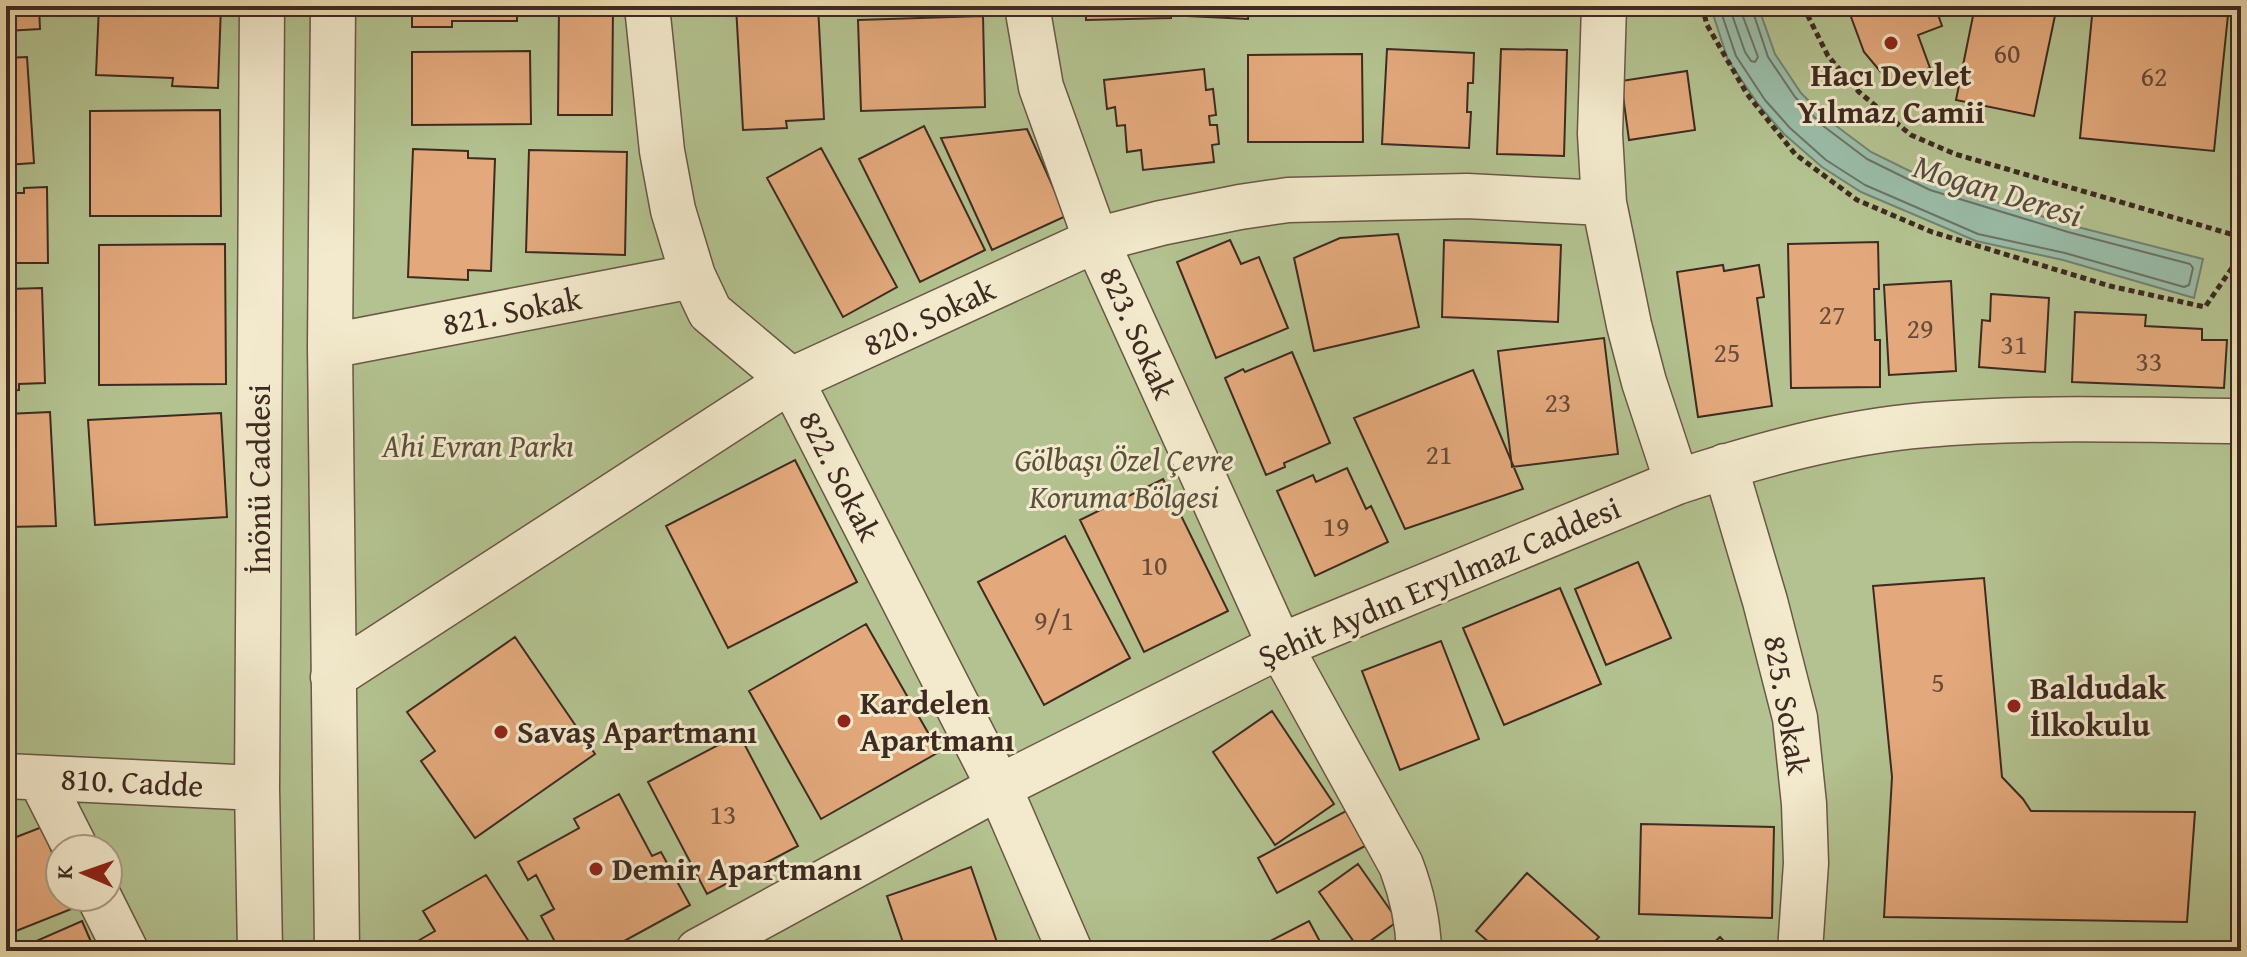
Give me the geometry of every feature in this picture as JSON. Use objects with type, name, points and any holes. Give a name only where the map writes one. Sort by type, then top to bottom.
[{"type":"street","name":"İnönü Caddesi","points":[[260,951],[257,788],[262,6]]},
{"type":"street","points":[[333,6],[330,346],[337,951]]},
{"type":"street","name":"822. Sokak","points":[[647,6],[662,151],[673,210],[693,276],[710,312],[791,380],[999,787],[1070,951]]},
{"type":"street","name":"823. Sokak","points":[[1027,6],[1041,87],[1096,240],[1280,646],[1401,865],[1414,900],[1419,951]]},
{"type":"street","points":[[1604,6],[1600,134],[1604,203],[1629,325],[1677,482]]},
{"type":"street","name":"820. Sokak","points":[[333,677],[791,380],[1096,240],[1175,220],[1288,200],[1467,196],[1604,203]]},
{"type":"street","name":"821. Sokak","points":[[330,346],[693,276]]},
{"type":"street","name":"Şehit Aydın Eryılmaz Caddesi","points":[[698,951],[999,787],[1280,646],[1677,482],[1725,466],[1824,442],[1923,425],[2057,419],[2241,421]]},
{"type":"street","name":"825. Sokak","points":[[1725,466],[1769,613],[1795,718],[1804,804],[1806,863],[1800,951]]},
{"type":"street","name":"810. Cadde","points":[[23,777],[257,788]]},
{"type":"street","points":[[23,777],[64,833]]},
{"type":"street","points":[[107,913],[126,951]]},
{"type":"path","points":[[1702,6],[1707,25],[1747,94],[1795,154],[1857,200],[1932,232],[2110,286],[2205,307],[2241,255]]},
{"type":"path","points":[[1803,6],[1828,56],[1859,92],[1911,135],[1955,154],[2241,237]]},
{"type":"green space","name":"Gölbaşı Özel Çevre Koruma Bölgesi","points":[[6,6],[2241,6],[2241,951],[6,951]]},
{"type":"water","points":[[1758,6],[1775,54],[1801,93],[1827,119],[1871,152],[1932,182],[2070,225],[2203,259],[2194,298],[2063,260],[1976,241],[1861,192],[1822,167],[1784,134],[1758,104],[1728,60],[1711,8]]},
{"type":"building","points":[[6,6],[39,6],[40,29],[6,31]]},
{"type":"building","points":[[99,6],[221,6],[218,88],[172,86],[173,78],[96,75]]},
{"type":"building","points":[[412,6],[517,6],[517,21],[452,21],[452,27],[412,27]]},
{"type":"building","points":[[559,6],[613,6],[612,115],[558,115]]},
{"type":"building","points":[[736,6],[818,6],[824,119],[786,121],[787,128],[743,130]]},
{"type":"building","points":[[1086,6],[1171,6],[1171,18],[1086,20]]},
{"type":"building","points":[[1188,6],[1249,6],[1248,19],[1188,16]]},
{"type":"building","points":[[1404,6],[1487,6],[1487,12]]},
{"type":"building","name":"Hacı Devlet Yılmaz Camii","points":[[1847,6],[1935,6],[1942,26],[1918,35],[1930,68],[1890,83],[1864,52]]},
{"type":"building","points":[[1975,6],[2057,6],[2034,116],[1956,100]]},
{"type":"building","points":[[2093,6],[2138,6],[2228,15],[2214,151],[2080,138]]},
{"type":"building","points":[[983,16],[985,107],[861,111],[858,20]]},
{"type":"building","points":[[1387,49],[1474,53],[1473,83],[1468,83],[1467,112],[1471,112],[1469,148],[1382,144]]},
{"type":"building","points":[[1501,49],[1567,50],[1564,156],[1497,154]]},
{"type":"building","points":[[530,51],[531,124],[412,125],[412,52]]},
{"type":"building","points":[[1362,54],[1363,142],[1248,142],[1248,55]]},
{"type":"building","points":[[27,57],[34,163],[6,165],[6,58]]},
{"type":"building","points":[[1204,69],[1206,90],[1213,89],[1216,115],[1209,116],[1210,125],[1217,125],[1219,144],[1212,145],[1214,162],[1143,170],[1141,150],[1127,152],[1125,125],[1117,126],[1115,107],[1107,109],[1104,80]]},
{"type":"building","points":[[1687,71],[1695,130],[1629,140],[1621,81]]},
{"type":"building","points":[[220,110],[221,216],[90,216],[90,111]]},
{"type":"building","points":[[924,126],[985,250],[920,282],[859,159]]},
{"type":"building","points":[[1027,129],[1066,216],[992,250],[941,138]]},
{"type":"building","points":[[821,148],[897,287],[843,317],[767,178]]},
{"type":"building","points":[[413,149],[468,151],[468,158],[495,159],[491,271],[468,270],[468,280],[408,277]]},
{"type":"building","points":[[529,150],[627,152],[625,255],[526,252]]},
{"type":"building","points":[[47,187],[48,263],[6,263],[6,193],[24,193],[24,188]]},
{"type":"building","points":[[1398,234],[1419,327],[1314,351],[1294,258],[1340,238]]},
{"type":"building","points":[[1230,240],[1241,264],[1259,257],[1288,328],[1216,358],[1177,262]]},
{"type":"building","points":[[1444,240],[1561,245],[1558,322],[1442,317]]},
{"type":"building","points":[[1878,242],[1879,289],[1874,289],[1875,340],[1880,340],[1880,387],[1791,388],[1788,244]]},
{"type":"building","points":[[225,244],[226,384],[99,385],[99,245]]},
{"type":"building","points":[[1723,265],[1724,271],[1759,265],[1764,297],[1757,298],[1772,406],[1698,417],[1677,272]]},
{"type":"building","points":[[1951,281],[1956,371],[1889,375],[1884,285]]},
{"type":"building","points":[[6,282],[9,282],[9,289],[42,288],[45,383],[19,384],[19,390],[6,391]]},
{"type":"building","points":[[1991,294],[2049,298],[2045,372],[1979,367],[1982,320],[1990,321]]},
{"type":"building","points":[[2075,312],[2146,315],[2145,326],[2202,329],[2202,340],[2227,340],[2224,388],[2072,382]]},
{"type":"building","points":[[1604,338],[1618,454],[1512,467],[1498,351]]},
{"type":"building","points":[[1292,352],[1330,443],[1284,463],[1285,467],[1266,475],[1225,378]]},
{"type":"building","points":[[1473,370],[1523,489],[1405,529],[1354,418]]},
{"type":"building","points":[[50,412],[56,526],[6,527],[6,414]]},
{"type":"building","points":[[221,413],[227,517],[95,525],[88,420]]},
{"type":"building","points":[[795,460],[857,582],[728,648],[666,526]]},
{"type":"building","points":[[1347,468],[1366,509],[1371,506],[1388,542],[1315,576],[1277,491],[1313,475],[1316,482]]},
{"type":"building","points":[[1163,479],[1228,611],[1144,652],[1080,520]]},
{"type":"building","points":[[1065,536],[1130,658],[1044,705],[978,582]]},
{"type":"building","points":[[1638,562],[1671,638],[1606,665],[1575,589]]},
{"type":"building","points":[[1984,578],[2002,777],[2031,811],[2195,812],[2187,922],[1884,917],[1892,777],[1873,586]]},
{"type":"building","points":[[1560,588],[1601,684],[1504,725],[1463,628]]},
{"type":"building","name":"Kardelen Apartmanı","points":[[866,624],[939,752],[821,819],[749,691]]},
{"type":"building","name":"Savaş Apartmanı","points":[[515,637],[595,754],[475,838],[421,761],[435,751],[407,712]]},
{"type":"building","points":[[1441,641],[1479,739],[1400,770],[1362,671]]},
{"type":"building","points":[[1272,711],[1334,804],[1275,845],[1213,752]]},
{"type":"building","points":[[739,734],[798,846],[707,894],[648,782]]},
{"type":"building","name":"Demir Apartmanı","points":[[619,794],[652,856],[661,852],[690,905],[606,951],[560,951],[541,916],[554,909],[536,875],[528,880],[518,862],[579,828],[574,819]]},
{"type":"building","points":[[1346,811],[1365,846],[1277,893],[1258,858]]},
{"type":"building","points":[[1641,824],[1774,827],[1772,918],[1639,914]]},
{"type":"building","points":[[42,827],[44,913],[61,913],[6,935],[6,841]]},
{"type":"building","points":[[1358,864],[1398,921],[1359,949],[1319,892]]},
{"type":"building","points":[[971,867],[1000,951],[906,951],[887,896]]},
{"type":"building","points":[[1527,873],[1599,937],[1586,951],[1499,951],[1476,931]]},
{"type":"building","points":[[486,875],[535,951],[421,951],[416,942],[435,931],[423,911]]},
{"type":"building","points":[[82,921],[95,951],[37,951],[34,942]]},
{"type":"building","points":[[1309,921],[1325,951],[1251,951]]},
{"type":"building","points":[[1720,937],[1733,951],[1705,951]]},
{"type":"place","name":"Hacı Devlet Yılmaz Camii","points":[[1891,43]]},
{"type":"place","name":"Baldudak İlkokulu","points":[[2014,706]]},
{"type":"place","name":"Kardelen Apartmanı","points":[[844,721]]},
{"type":"place","name":"Savaş Apartmanı","points":[[501,732]]},
{"type":"place","name":"Demir Apartmanı","points":[[596,869]]},
{"type":"water label","name":"Mogan Deresi","points":[[1998,190]]},
{"type":"park label","name":"Ahi Evran Parkı","points":[[478,446]]}]
